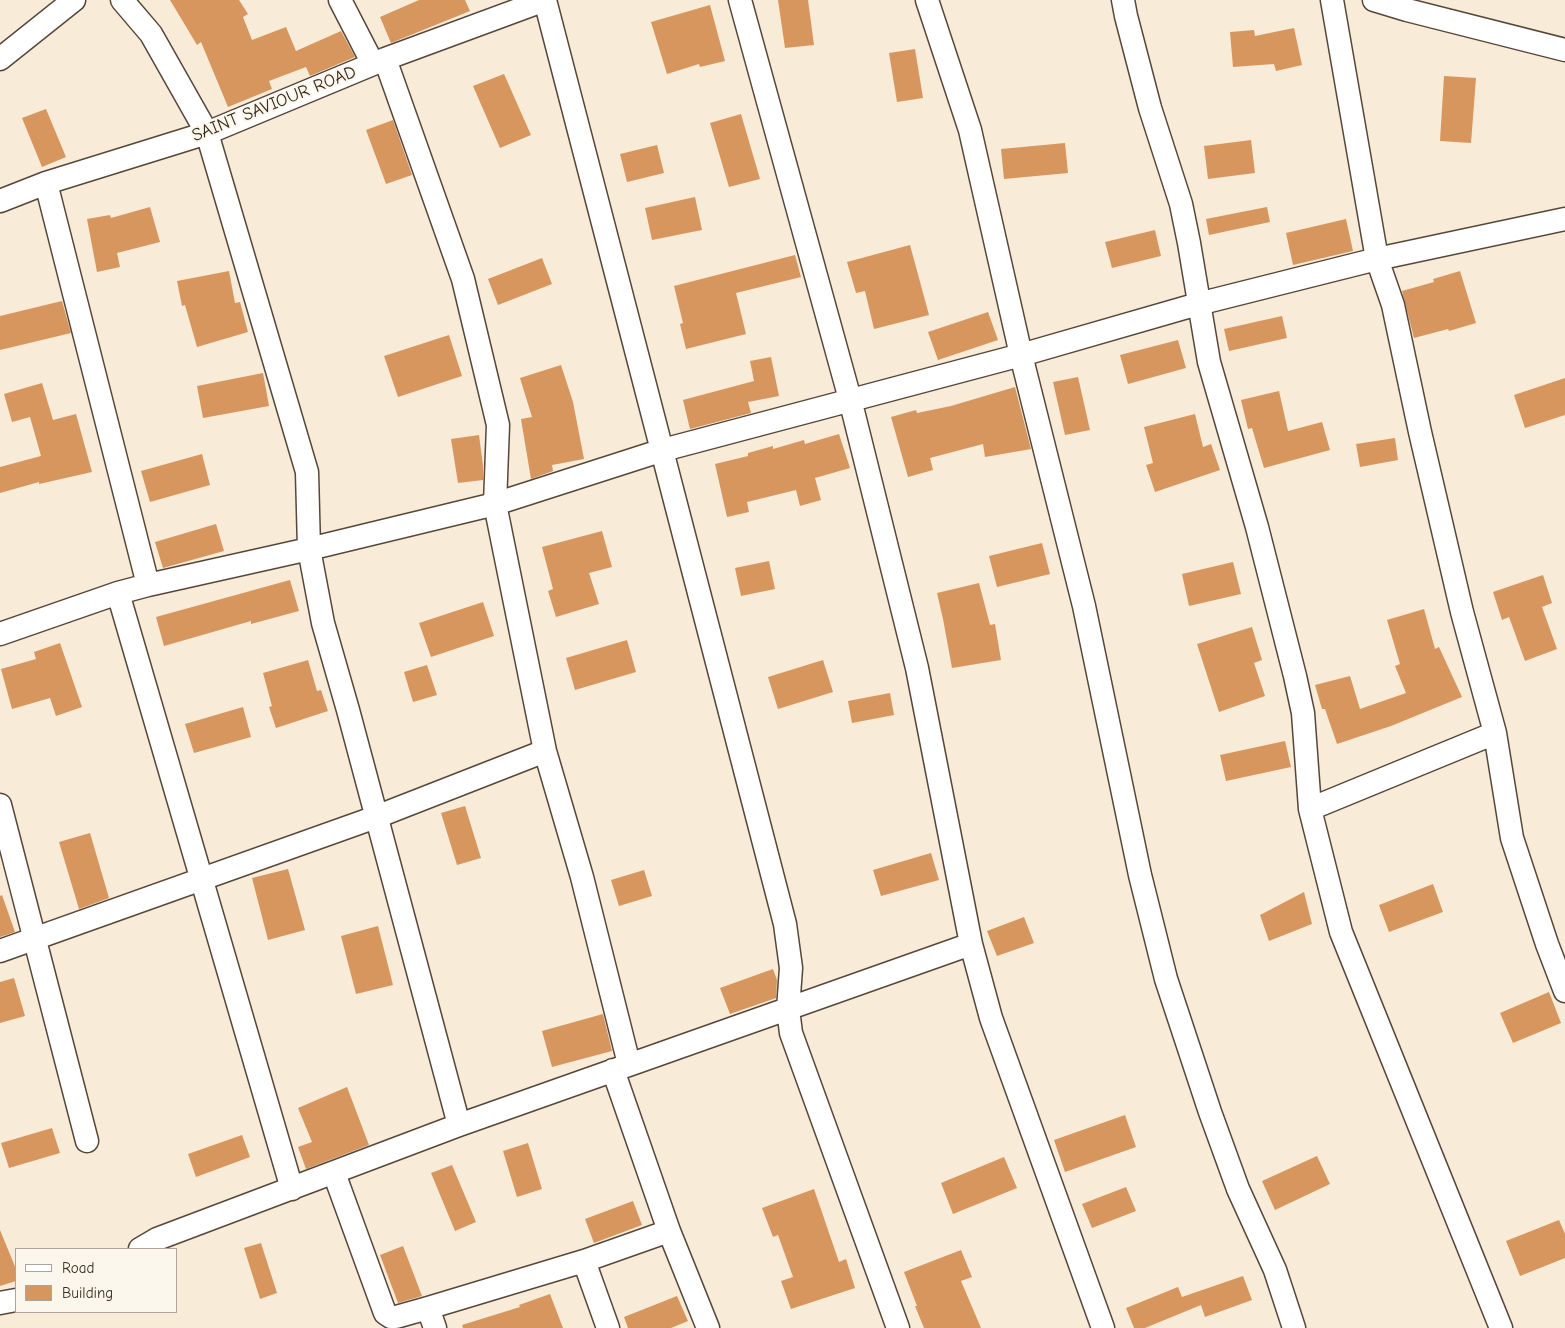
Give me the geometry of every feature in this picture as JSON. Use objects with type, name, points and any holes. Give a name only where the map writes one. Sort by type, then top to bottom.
[{"type":"street","points":[[0,59],[74,0]]},
{"type":"street","points":[[122,0],[151,34],[207,133],[307,472],[309,549],[323,623],[459,1125]]},
{"type":"street","points":[[340,0],[379,62],[463,279],[498,425],[494,504],[545,750],[582,876],[621,1067],[669,1231],[708,1328]]},
{"type":"street","points":[[545,0],[785,924],[791,968],[788,1009],[791,1033],[898,1328]]},
{"type":"street","name":"SAINT SAVIOUR ROAD","points":[[0,201],[46,183],[207,133],[379,62],[545,0]]},
{"type":"street","points":[[740,0],[850,399],[917,668],[971,944],[991,1018],[1102,1328]]},
{"type":"street","points":[[927,0],[970,130],[1021,355],[1084,606],[1140,875],[1166,979],[1210,1112],[1238,1189],[1275,1270],[1294,1328]]},
{"type":"street","points":[[1123,0],[1150,108],[1181,204],[1209,362],[1257,527],[1295,676],[1303,712],[1310,809],[1340,932],[1501,1328]]},
{"type":"street","points":[[1332,0],[1377,259],[1393,305],[1420,432],[1462,612],[1496,733],[1512,838],[1547,944],[1565,991]]},
{"type":"street","points":[[1374,0],[1410,5],[1565,50]]},
{"type":"street","points":[[46,183],[148,585]]},
{"type":"street","points":[[0,634],[118,593],[494,504],[663,450],[1021,355],[1198,304],[1377,259],[1565,219]]},
{"type":"street","points":[[118,593],[292,1189]]},
{"type":"street","points":[[1310,809],[1496,733]]},
{"type":"street","points":[[0,951],[376,816],[545,750]]},
{"type":"street","points":[[0,805],[36,938],[87,1141]]},
{"type":"street","points":[[142,1248],[157,1239],[459,1125],[971,944]]},
{"type":"street","points":[[334,1173],[385,1313],[391,1317],[432,1318],[669,1231]]},
{"type":"street","points":[[584,1261],[608,1328]]},
{"type":"street","points":[[0,1303],[15,1300]]},
{"type":"building","points":[[170,0],[239,0],[248,14],[243,17],[252,40],[286,27],[296,51],[341,31],[355,57],[310,76],[306,67],[269,81],[272,89],[228,107],[201,42],[197,45]]},
{"type":"building","points":[[419,0],[465,0],[470,11],[391,43],[380,17]]},
{"type":"building","points":[[778,0],[808,0],[814,45],[785,48]]},
{"type":"building","points":[[710,5],[725,61],[700,67],[699,64],[667,74],[651,22]]},
{"type":"building","points":[[1294,28],[1302,65],[1276,71],[1274,64],[1233,67],[1230,32],[1254,30],[1255,36]]},
{"type":"building","points":[[915,49],[923,98],[897,102],[889,53]]},
{"type":"building","points":[[504,74],[531,135],[500,148],[473,86]]},
{"type":"building","points":[[1444,76],[1476,78],[1471,143],[1440,141]]},
{"type":"building","points":[[46,109],[66,157],[42,167],[22,118]]},
{"type":"building","points":[[741,114],[760,179],[729,187],[710,123]]},
{"type":"building","points":[[393,120],[412,175],[386,184],[366,130]]},
{"type":"building","points":[[1251,140],[1255,173],[1208,179],[1204,146]]},
{"type":"building","points":[[1065,143],[1068,173],[1004,179],[1001,149]]},
{"type":"building","points":[[657,145],[664,173],[627,182],[620,154]]},
{"type":"building","points":[[695,197],[702,230],[652,240],[645,208]]},
{"type":"building","points":[[150,207],[160,242],[117,253],[120,267],[97,272],[87,219],[110,215],[111,218]]},
{"type":"building","points":[[1267,207],[1270,222],[1209,235],[1206,219]]},
{"type":"building","points":[[1346,219],[1353,251],[1293,265],[1286,233]]},
{"type":"building","points":[[1155,230],[1161,256],[1112,268],[1105,242]]},
{"type":"building","points":[[910,245],[929,315],[874,329],[865,291],[856,293],[847,262]]},
{"type":"building","points":[[795,255],[801,277],[736,293],[746,334],[686,349],[680,324],[683,323],[674,286]]},
{"type":"building","points":[[542,258],[552,284],[498,305],[488,279]]},
{"type":"building","points":[[229,271],[235,303],[240,302],[248,332],[197,347],[185,305],[182,306],[177,281]]},
{"type":"building","points":[[1460,271],[1476,323],[1414,338],[1402,291],[1434,282],[1433,279]]},
{"type":"building","points":[[62,301],[71,333],[0,350],[0,316]]},
{"type":"building","points":[[988,312],[998,340],[938,360],[928,332]]},
{"type":"building","points":[[1282,316],[1287,338],[1229,351],[1224,329]]},
{"type":"building","points":[[449,335],[462,376],[398,397],[384,356]]},
{"type":"building","points":[[1178,340],[1186,368],[1128,384],[1120,355]]},
{"type":"building","points":[[771,357],[779,396],[748,402],[751,413],[690,429],[683,400],[754,381],[750,361]]},
{"type":"building","points":[[561,365],[573,402],[584,459],[552,465],[553,471],[531,479],[521,419],[532,417],[520,378]]},
{"type":"building","points":[[263,373],[269,406],[203,418],[197,386]]},
{"type":"building","points":[[1078,377],[1090,430],[1065,435],[1053,382]]},
{"type":"building","points":[[1565,378],[1565,415],[1525,428],[1514,395]]},
{"type":"building","points":[[42,383],[53,420],[76,414],[92,472],[39,484],[39,482],[0,493],[0,467],[41,456],[30,417],[12,422],[4,394]]},
{"type":"building","points":[[1015,387],[1031,449],[985,457],[983,444],[930,458],[933,470],[908,477],[891,417],[916,410],[917,413],[951,406]]},
{"type":"building","points":[[1279,391],[1288,431],[1322,422],[1330,450],[1264,468],[1252,428],[1248,429],[1241,400]]},
{"type":"building","points":[[1195,414],[1203,447],[1211,444],[1220,470],[1155,492],[1146,465],[1153,463],[1144,427]]},
{"type":"building","points":[[839,434],[850,468],[815,478],[821,500],[800,506],[796,490],[747,502],[749,512],[727,517],[715,464],[748,456],[748,453],[773,446],[773,449],[804,440],[805,444]]},
{"type":"building","points":[[479,435],[483,480],[458,483],[451,439]]},
{"type":"building","points":[[1395,438],[1398,460],[1360,467],[1356,444]]},
{"type":"building","points":[[202,454],[210,485],[150,502],[141,471]]},
{"type":"building","points":[[216,524],[224,551],[163,568],[155,542]]},
{"type":"building","points":[[602,531],[612,567],[589,573],[599,604],[556,617],[548,591],[553,589],[542,547]]},
{"type":"building","points":[[1042,543],[1050,574],[997,587],[989,556]]},
{"type":"building","points":[[769,561],[775,589],[741,596],[735,568]]},
{"type":"building","points":[[1233,562],[1241,594],[1189,606],[1182,574]]},
{"type":"building","points":[[1543,575],[1552,603],[1542,607],[1557,649],[1525,661],[1509,617],[1502,620],[1493,592]]},
{"type":"building","points":[[290,580],[299,611],[251,624],[251,621],[164,646],[156,617]]},
{"type":"building","points":[[979,583],[990,625],[995,624],[1001,660],[952,668],[937,593]]},
{"type":"building","points":[[483,602],[494,636],[431,657],[419,623]]},
{"type":"building","points":[[1424,609],[1435,649],[1439,647],[1462,697],[1391,726],[1337,744],[1325,709],[1322,709],[1315,685],[1350,676],[1360,709],[1406,693],[1395,666],[1400,664],[1387,620]]},
{"type":"building","points":[[1252,627],[1262,660],[1254,663],[1265,696],[1219,712],[1197,644]]},
{"type":"building","points":[[627,640],[636,672],[575,690],[566,658]]},
{"type":"building","points":[[60,643],[82,707],[56,716],[50,698],[12,709],[1,669],[36,659],[34,652]]},
{"type":"building","points":[[308,660],[317,691],[321,690],[328,711],[276,728],[269,707],[272,706],[263,673]]},
{"type":"building","points":[[823,660],[833,692],[778,709],[768,677]]},
{"type":"building","points":[[427,665],[437,695],[413,702],[404,672]]},
{"type":"building","points":[[890,693],[894,715],[852,723],[848,701]]},
{"type":"building","points":[[243,707],[251,737],[194,753],[185,724]]},
{"type":"building","points":[[1285,741],[1291,767],[1226,781],[1220,755]]},
{"type":"building","points":[[465,806],[481,858],[457,865],[441,813]]},
{"type":"building","points":[[90,833],[109,898],[79,909],[59,842]]},
{"type":"building","points":[[931,853],[939,880],[881,896],[873,870]]},
{"type":"building","points":[[288,869],[305,930],[268,940],[252,878]]},
{"type":"building","points":[[644,870],[652,896],[619,906],[611,880]]},
{"type":"building","points":[[1433,884],[1443,912],[1389,932],[1379,905]]},
{"type":"building","points":[[1304,892],[1312,924],[1269,941],[1260,915]]},
{"type":"building","points":[[2,895],[15,932],[0,937],[0,896]]},
{"type":"building","points":[[1024,917],[1034,943],[997,956],[987,931]]},
{"type":"building","points":[[378,926],[393,985],[356,994],[341,936]]},
{"type":"building","points":[[773,969],[777,980],[776,998],[730,1014],[720,988]]},
{"type":"building","points":[[14,978],[25,1016],[0,1023],[0,982]]},
{"type":"building","points":[[1549,992],[1561,1023],[1513,1043],[1500,1013]]},
{"type":"building","points":[[603,1014],[612,1051],[552,1067],[542,1031]]},
{"type":"building","points":[[347,1087],[369,1145],[306,1169],[298,1147],[312,1142],[298,1108]]},
{"type":"building","points":[[1125,1115],[1136,1147],[1065,1172],[1054,1140]]},
{"type":"building","points":[[52,1128],[60,1153],[9,1168],[1,1143]]},
{"type":"building","points":[[242,1135],[250,1157],[196,1177],[188,1154]]},
{"type":"building","points":[[528,1143],[542,1189],[517,1197],[503,1151]]},
{"type":"building","points":[[1317,1156],[1330,1184],[1275,1210],[1262,1181]]},
{"type":"building","points":[[1004,1157],[1017,1188],[953,1214],[941,1183]]},
{"type":"building","points":[[452,1165],[476,1222],[455,1231],[431,1173]]},
{"type":"building","points":[[1126,1187],[1136,1211],[1092,1228],[1082,1204]]},
{"type":"building","points":[[814,1189],[839,1262],[846,1259],[855,1288],[791,1309],[781,1281],[793,1277],[778,1235],[773,1237],[762,1208]]},
{"type":"building","points":[[633,1201],[642,1225],[594,1243],[585,1219]]},
{"type":"building","points":[[1559,1220],[1565,1234],[1565,1258],[1520,1276],[1506,1241]]},
{"type":"building","points":[[0,1230],[15,1267],[15,1281],[0,1286]]},
{"type":"building","points":[[261,1243],[277,1293],[260,1299],[244,1248]]},
{"type":"building","points":[[403,1246],[422,1296],[398,1303],[380,1255]]},
{"type":"building","points":[[961,1250],[972,1277],[961,1281],[981,1328],[924,1328],[904,1272]]},
{"type":"building","points":[[1243,1276],[1252,1300],[1205,1317],[1201,1305],[1145,1328],[1134,1328],[1126,1308],[1178,1287],[1182,1297]]},
{"type":"building","points":[[550,1294],[563,1328],[463,1328],[462,1325],[520,1307],[519,1305]]},
{"type":"building","points":[[677,1296],[688,1321],[671,1328],[628,1328],[624,1317]]}]
